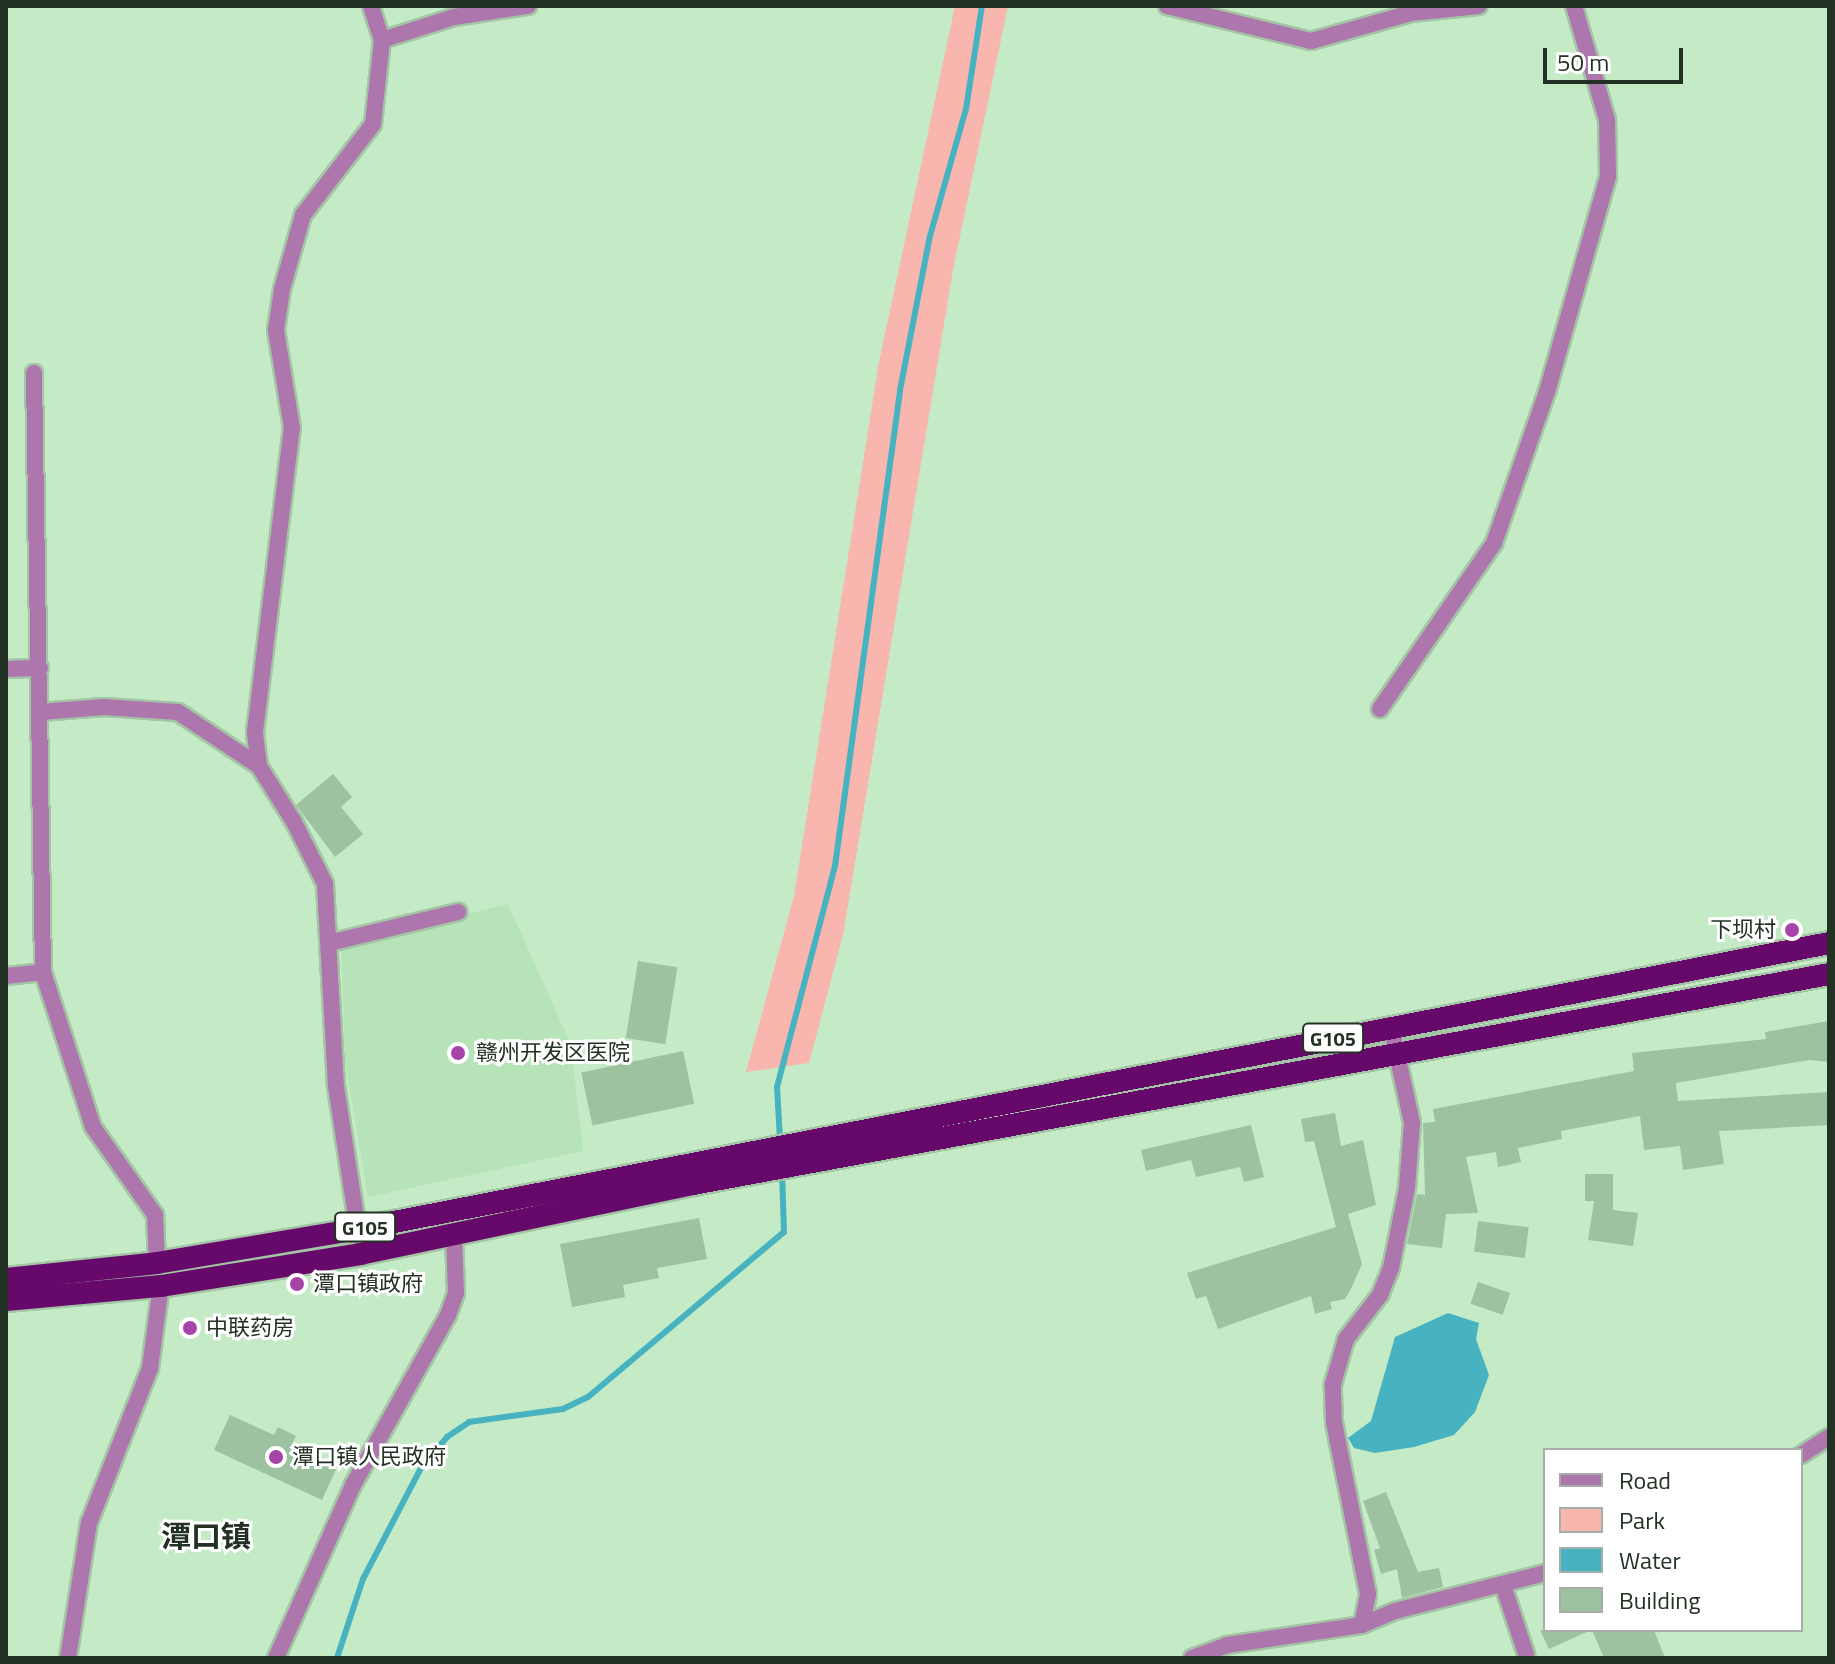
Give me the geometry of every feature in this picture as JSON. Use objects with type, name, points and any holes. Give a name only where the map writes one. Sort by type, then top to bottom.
[{"type":"highway","name":"G105","points":[[6,1279],[157,1263],[358,1229],[720,1155],[1829,943]]},
{"type":"highway","name":"G105","points":[[6,1300],[161,1286],[454,1235],[693,1184],[1401,1058],[1829,974]]},
{"type":"highway","points":[[689,1162],[693,1184]]},
{"type":"street","points":[[358,1229],[336,1086],[325,884],[259,766],[255,732],[292,428],[276,330],[282,289],[303,215],[373,124],[382,40],[371,6]]},
{"type":"street","points":[[382,40],[454,17],[528,6]]},
{"type":"street","points":[[1167,6],[1311,41],[1411,13],[1479,6]]},
{"type":"street","points":[[1380,709],[1456,603],[1509,508],[1608,176],[1607,120],[1574,6]]},
{"type":"street","points":[[34,373],[43,972],[93,1127],[155,1215],[157,1263]]},
{"type":"street","points":[[6,669],[40,668]]},
{"type":"street","points":[[40,712],[178,712],[259,766]]},
{"type":"street","points":[[329,943],[458,912]]},
{"type":"street","points":[[6,976],[43,972]]},
{"type":"street","points":[[1362,1625],[1368,1594],[1334,1422],[1333,1384],[1346,1339],[1380,1295],[1401,1224],[1412,1123],[1401,1058],[1391,1027]]},
{"type":"street","points":[[276,1658],[353,1485],[448,1315],[457,1271],[454,1235]]},
{"type":"street","points":[[68,1658],[89,1523],[150,1368],[161,1286]]},
{"type":"street","points":[[1803,1454],[1829,1437]]},
{"type":"street","points":[[1192,1658],[1227,1645],[1362,1625],[1395,1611],[1504,1588],[1543,1574]]},
{"type":"street","points":[[1504,1588],[1526,1654]]},
{"type":"shaded area","name":"赣州开发区医院","points":[[508,904],[571,1045],[583,1151],[368,1197],[345,1060],[341,945]]},
{"type":"green space","points":[[955,6],[1008,6],[953,270],[843,935],[809,1063],[746,1072],[794,896],[879,362]]},
{"type":"water","points":[[1448,1313],[1479,1323],[1476,1339],[1489,1375],[1475,1412],[1454,1435],[1414,1447],[1375,1453],[1354,1448],[1348,1438],[1371,1421],[1395,1337]]},
{"type":"building","points":[[333,774],[352,797],[341,807],[363,834],[335,857],[296,805]]},
{"type":"building","points":[[638,961],[678,967],[665,1044],[626,1038]]},
{"type":"building","points":[[1829,1021],[1829,1062],[1809,1060],[1676,1083],[1678,1101],[1829,1092],[1829,1125],[1719,1131],[1724,1164],[1683,1170],[1680,1146],[1644,1150],[1640,1116],[1561,1131],[1562,1139],[1518,1148],[1521,1162],[1498,1167],[1496,1152],[1466,1157],[1478,1213],[1446,1214],[1442,1248],[1407,1244],[1417,1194],[1425,1195],[1423,1123],[1435,1122],[1433,1109],[1634,1071],[1632,1053],[1766,1039],[1765,1032]]},
{"type":"building","points":[[683,1051],[694,1104],[592,1125],[581,1073]]},
{"type":"building","points":[[1335,1113],[1341,1146],[1363,1140],[1376,1205],[1348,1214],[1362,1264],[1351,1289],[1345,1299],[1330,1302],[1332,1309],[1315,1314],[1311,1296],[1218,1329],[1206,1296],[1196,1299],[1187,1273],[1336,1227],[1314,1141],[1305,1142],[1301,1119]]},
{"type":"building","points":[[1251,1125],[1264,1177],[1244,1182],[1240,1167],[1196,1177],[1191,1160],[1146,1171],[1141,1150]]},
{"type":"building","points":[[1585,1174],[1613,1174],[1613,1210],[1638,1213],[1633,1246],[1588,1240],[1594,1201],[1585,1201]]},
{"type":"building","points":[[699,1218],[707,1259],[657,1268],[659,1278],[623,1285],[625,1297],[572,1307],[560,1244]]},
{"type":"building","points":[[1478,1221],[1529,1227],[1525,1258],[1474,1252]]},
{"type":"building","points":[[1478,1282],[1510,1293],[1503,1315],[1471,1304]]},
{"type":"building","name":"潭口镇人民政府","points":[[230,1415],[274,1435],[278,1427],[296,1436],[292,1444],[338,1465],[322,1500],[214,1450]]},
{"type":"building","points":[[1386,1492],[1418,1572],[1439,1568],[1443,1587],[1402,1598],[1397,1569],[1381,1574],[1374,1550],[1380,1548],[1363,1501]]},
{"type":"building","points":[[1540,1630],[1587,1632],[1549,1649]]},
{"type":"building","points":[[1593,1632],[1655,1632],[1665,1658],[1604,1658]]},
{"type":"waterway","points":[[780,1140],[777,1087],[835,866],[900,390],[930,236],[966,109],[982,6]]},
{"type":"waterway","points":[[337,1658],[363,1579],[422,1466],[447,1437],[469,1422],[563,1409],[588,1397],[784,1232],[782,1171]]},
{"type":"place","name":"下坝村","points":[[1792,930]]},
{"type":"place","name":"赣州开发区医院","points":[[458,1053]]},
{"type":"place","name":"潭口镇政府","points":[[297,1284]]},
{"type":"place","name":"中联药房","points":[[190,1328]]},
{"type":"place","name":"潭口镇人民政府","points":[[276,1457]]},
{"type":"district","name":"潭口镇","points":[[206,1536]]}]
